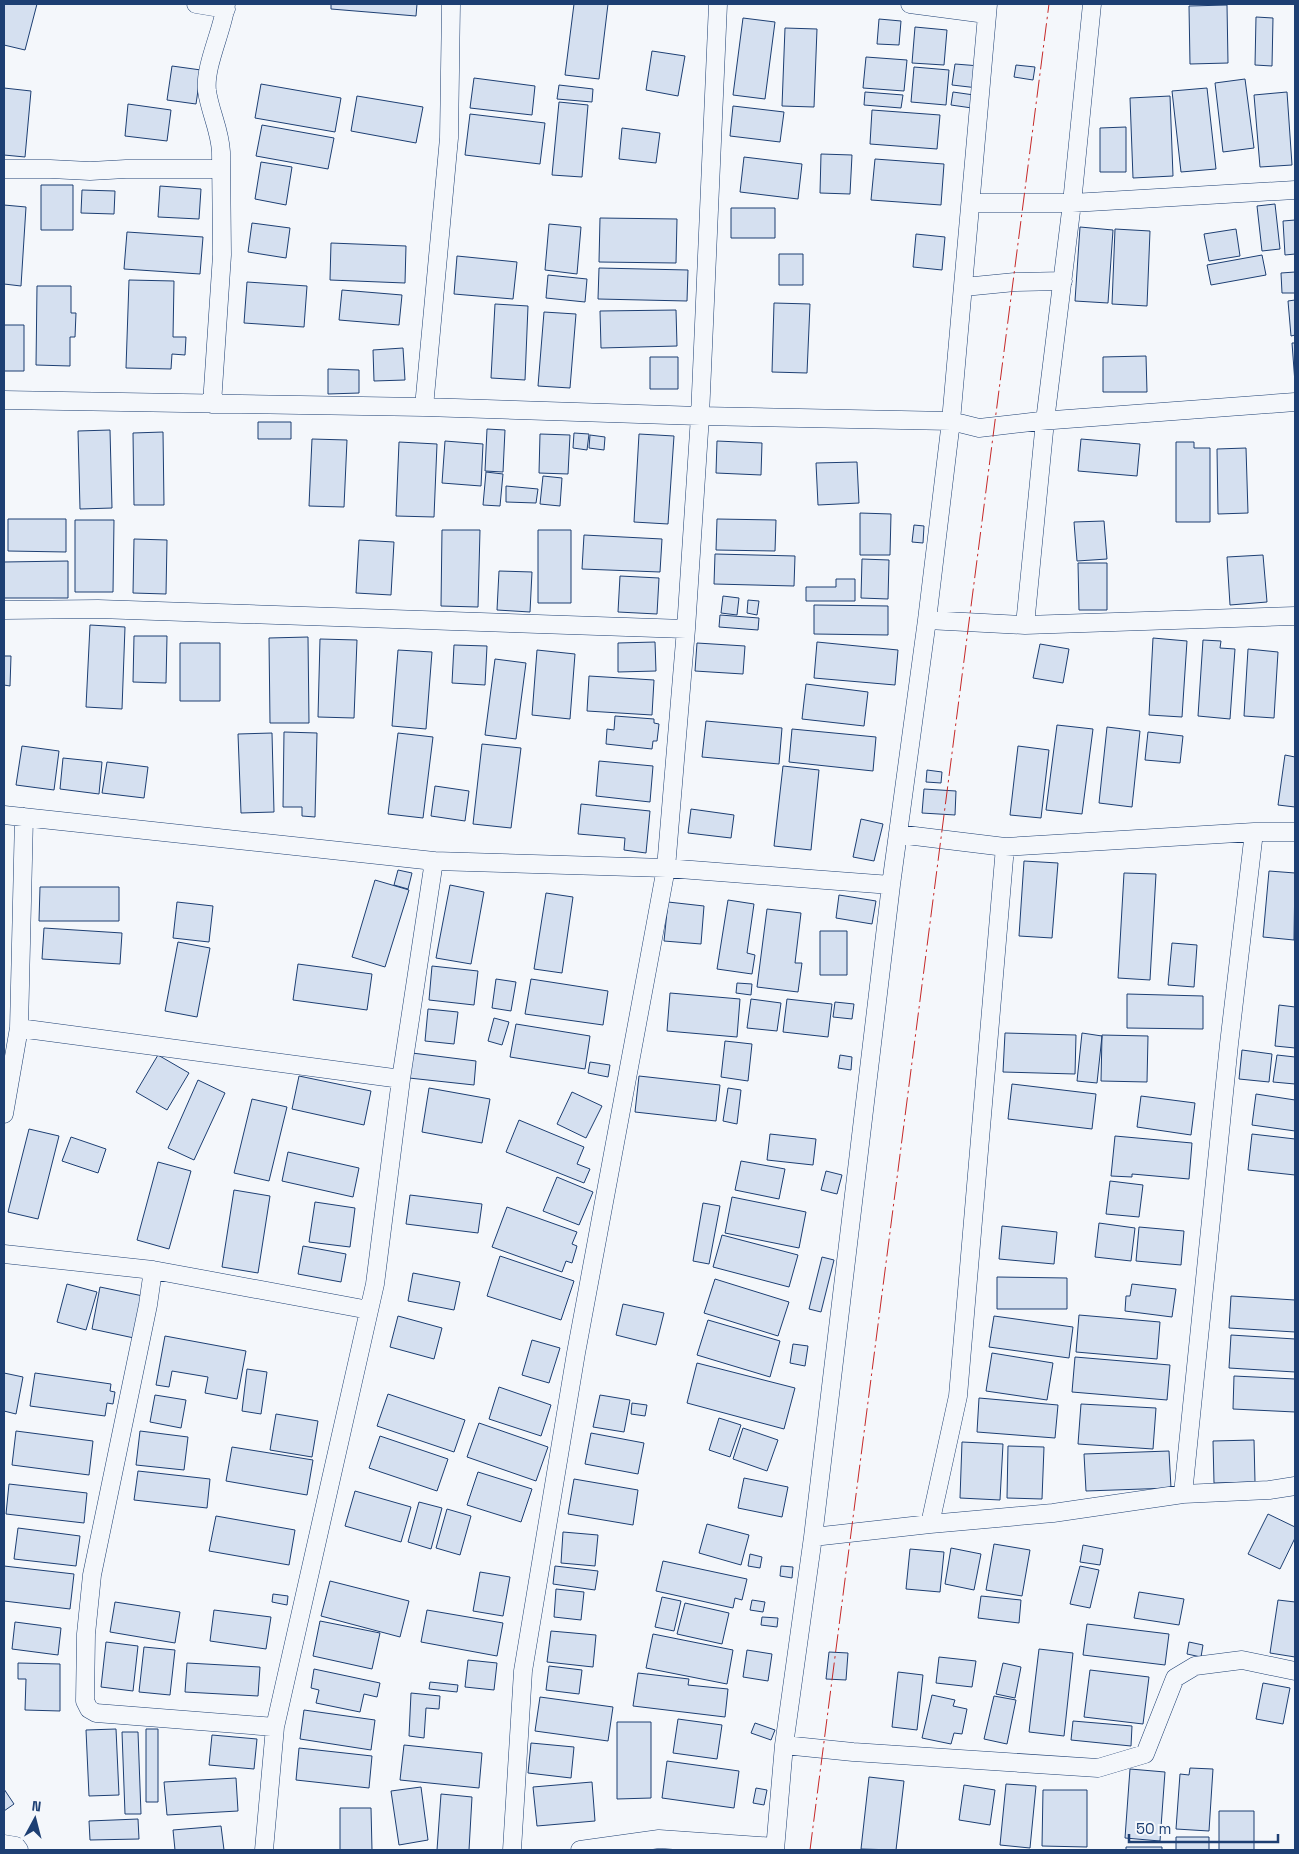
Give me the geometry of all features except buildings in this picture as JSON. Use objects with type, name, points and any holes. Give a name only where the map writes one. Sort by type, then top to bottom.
[{"type":"street","points":[[196,4],[226,7],[208,76],[207,91],[220,137],[221,169],[222,255],[212,404]]},
{"type":"street","points":[[424,407],[449,138],[451,4]]},
{"type":"street","points":[[512,1850],[523,1672],[576,1353],[666,868],[686,629],[700,416],[718,4]]},
{"type":"street","points":[[580,1850],[659,1839],[775,1849],[784,1745],[813,1538],[891,885],[927,620],[951,421],[987,9],[910,4]]},
{"type":"street","points":[[1025,625],[1045,421],[1072,203],[1092,4]]},
{"type":"street","points":[[4,169],[90,171],[221,169]]},
{"type":"street","points":[[971,202],[1072,203],[1295,190]]},
{"type":"street","points":[[964,287],[1015,282],[1063,281]]},
{"type":"street","points":[[4,400],[424,407],[700,416],[951,421],[979,428],[1045,421],[1295,402]]},
{"type":"street","points":[[4,610],[107,610],[686,629]]},
{"type":"street","points":[[927,620],[1025,625],[1295,616]]},
{"type":"street","points":[[4,815],[434,860],[666,868],[891,885]]},
{"type":"street","points":[[4,1114],[19,1028],[24,817]]},
{"type":"street","points":[[898,834],[1004,847],[1254,832],[1295,832]]},
{"type":"street","points":[[1183,1494],[1229,1044],[1254,832]]},
{"type":"street","points":[[930,1524],[958,1396],[1004,847]]},
{"type":"street","points":[[264,1850],[275,1726],[374,1284],[401,1079],[434,860]]},
{"type":"street","points":[[19,1028],[401,1079]]},
{"type":"street","points":[[4,1254],[153,1270],[369,1310]]},
{"type":"street","points":[[153,1270],[148,1305],[92,1575],[86,1634],[85,1701],[88,1709],[96,1713],[275,1726]]},
{"type":"street","points":[[813,1538],[930,1524],[1052,1513],[1183,1494],[1269,1490],[1295,1486]]},
{"type":"street","points":[[784,1745],[1098,1768],[1145,1754],[1175,1678],[1195,1666],[1242,1660],[1295,1671]]},
{"type":"street","points":[[4,1844],[16,1846],[19,1850]]},
{"type":"power","points":[[810,1850],[1049,4]]}]
